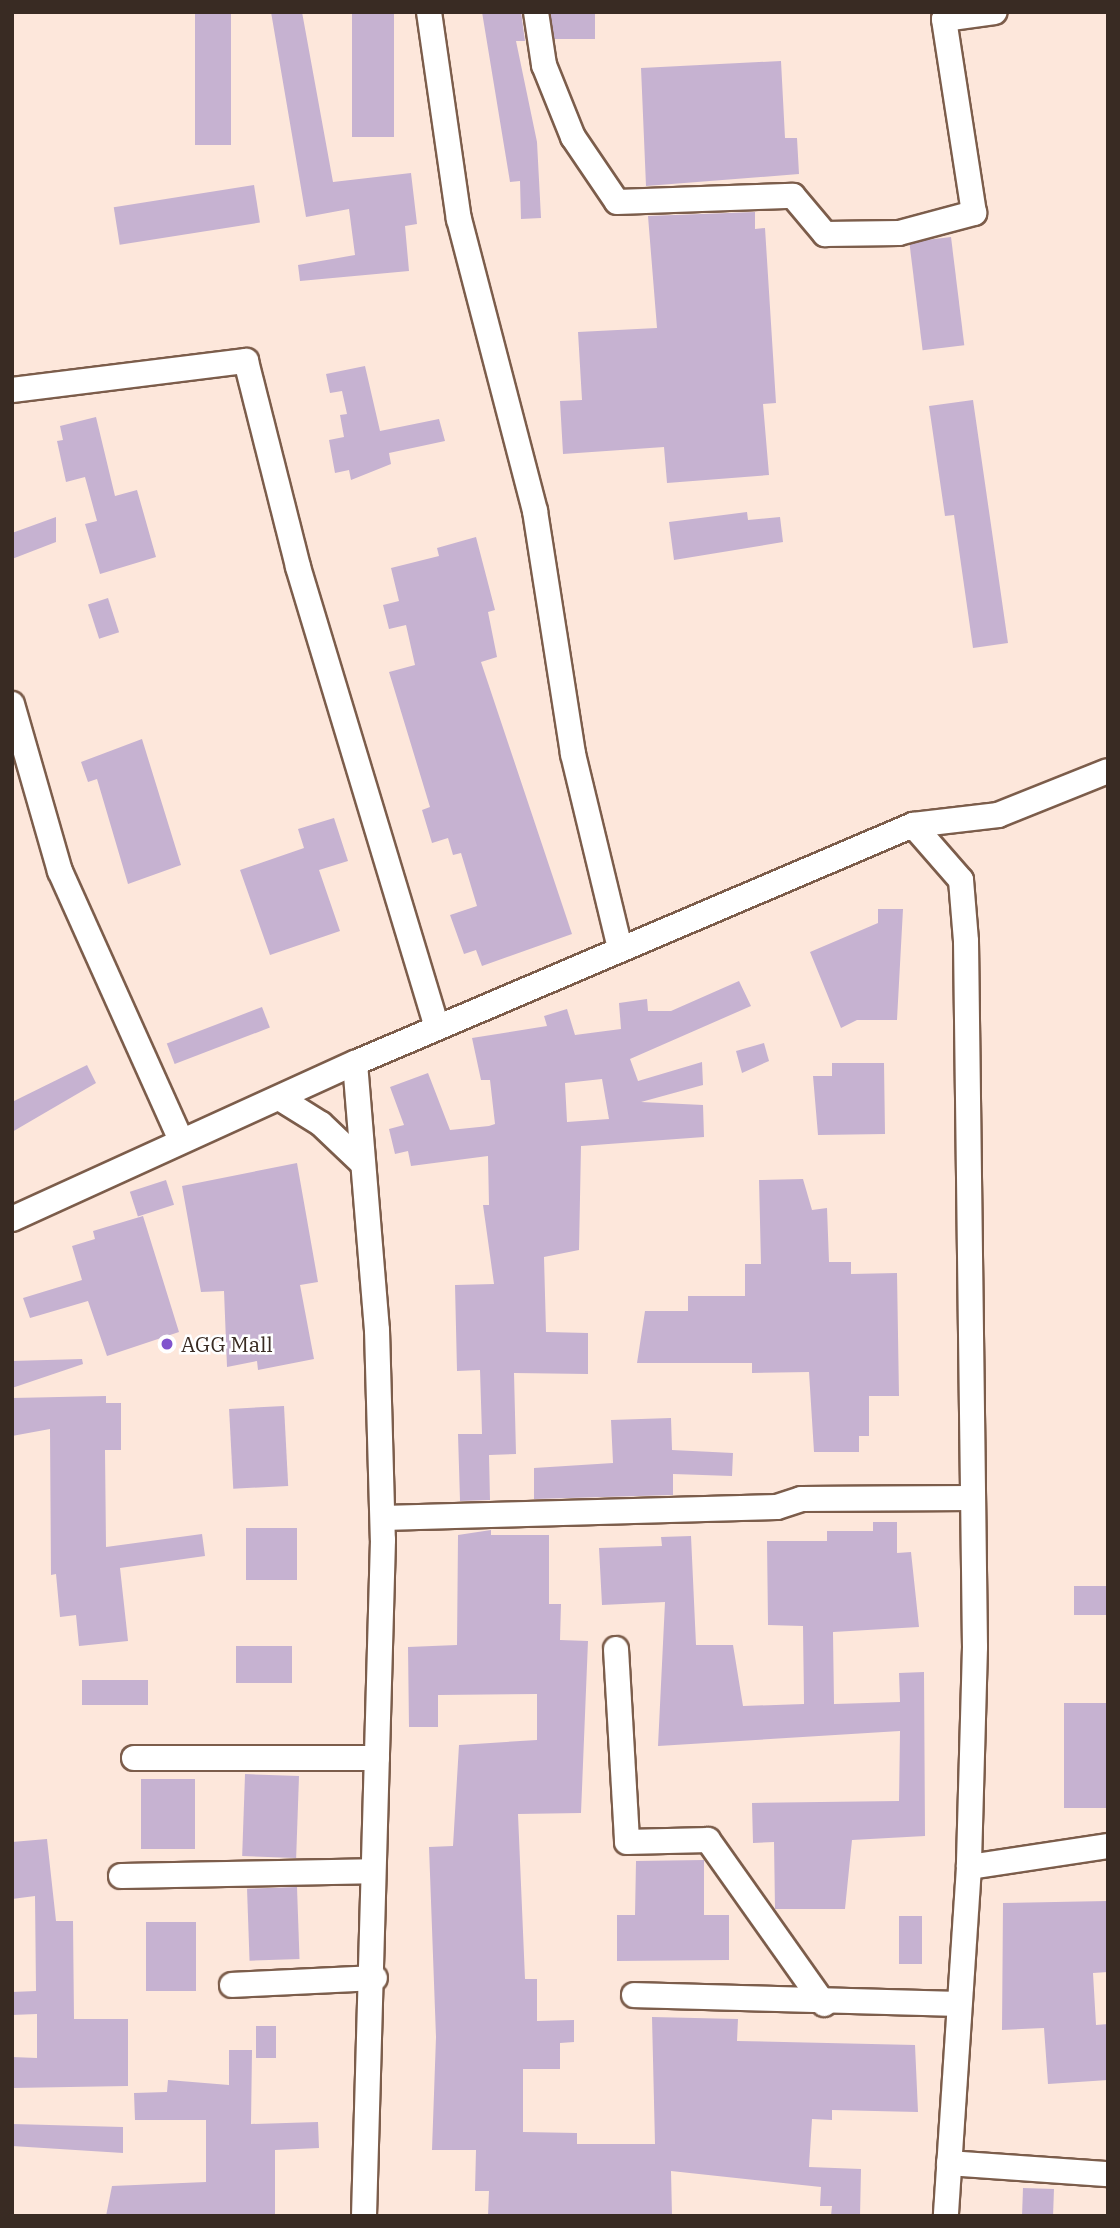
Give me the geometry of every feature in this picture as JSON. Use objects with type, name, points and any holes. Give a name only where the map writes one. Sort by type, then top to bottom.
[{"type":"street","points":[[429,12],[458,219],[535,511],[573,754],[620,948]]},
{"type":"street","points":[[536,12],[544,65],[573,137],[617,202],[793,196],[825,234],[899,233],[974,213],[944,19],[995,12]]},
{"type":"street","points":[[12,390],[246,361],[298,567],[437,1028]]},
{"type":"street","points":[[12,704],[60,871],[181,1140]]},
{"type":"street","points":[[12,1219],[355,1063],[913,825],[998,816],[1108,771]]},
{"type":"street","points":[[913,825],[961,880],[972,1499],[969,1867],[957,2004],[946,2216]]},
{"type":"street","points":[[355,1063],[377,1330],[383,1518],[372,1871],[374,1978],[364,2216]]},
{"type":"street","points":[[281,1098],[362,1163]]},
{"type":"street","points":[[383,1518],[777,1507],[802,1499],[972,1499]]},
{"type":"street","points":[[616,1649],[627,1842],[708,1840],[824,2004]]},
{"type":"street","points":[[134,1758],[377,1758]]},
{"type":"street","points":[[969,1867],[1108,1846]]},
{"type":"street","points":[[121,1875],[372,1871]]},
{"type":"street","points":[[232,1984],[374,1978]]},
{"type":"street","points":[[634,1994],[824,2004],[957,2004]]},
{"type":"street","points":[[949,2163],[1108,2174]]},
{"type":"building","points":[[195,12],[231,12],[231,145],[195,145]]},
{"type":"building","points":[[271,12],[302,12],[333,182],[411,173],[417,224],[405,226],[409,271],[300,281],[298,265],[355,255],[349,209],[306,217]]},
{"type":"building","points":[[352,12],[394,12],[394,137],[352,137]]},
{"type":"building","points":[[482,12],[521,12],[525,41],[516,41],[537,142],[541,218],[521,219],[520,181],[510,182]]},
{"type":"building","points":[[551,12],[595,12],[595,39],[551,39]]},
{"type":"building","points":[[781,61],[785,138],[797,138],[799,174],[646,186],[641,68]]},
{"type":"building","points":[[254,185],[260,223],[120,245],[114,207]]},
{"type":"building","points":[[755,212],[755,229],[765,228],[776,403],[763,404],[769,475],[667,483],[664,447],[563,454],[560,401],[582,400],[578,332],[657,328],[648,216]]},
{"type":"building","points":[[951,237],[964,345],[923,350],[909,242]]},
{"type":"building","points":[[365,366],[380,431],[439,419],[445,441],[389,453],[391,464],[351,480],[349,470],[335,473],[329,440],[344,437],[340,415],[347,414],[342,391],[330,393],[326,374]]},
{"type":"building","points":[[973,400],[1008,643],[973,648],[954,515],[945,516],[929,406]]},
{"type":"building","points":[[96,417],[115,496],[137,490],[156,557],[100,574],[85,524],[97,521],[85,477],[66,482],[57,441],[63,440],[60,426]]},
{"type":"building","points":[[747,512],[748,520],[780,517],[783,542],[674,560],[669,522]]},
{"type":"building","points":[[56,517],[56,542],[12,559],[12,533]]},
{"type":"building","points":[[476,537],[495,610],[488,612],[497,657],[481,662],[572,934],[482,966],[476,950],[464,954],[450,915],[477,906],[461,853],[453,855],[448,838],[432,843],[422,810],[430,807],[389,672],[415,665],[406,625],[389,629],[383,605],[399,601],[391,568],[439,556],[437,548]]},
{"type":"building","points":[[108,598],[119,632],[99,639],[88,604]]},
{"type":"building","points":[[142,739],[181,865],[128,884],[97,779],[88,782],[81,762]]},
{"type":"building","points":[[334,818],[348,861],[319,870],[340,931],[270,955],[240,870],[304,848],[298,829]]},
{"type":"building","points":[[878,909],[903,909],[897,1020],[857,1020],[841,1028],[810,952],[878,923]]},
{"type":"building","points":[[739,981],[751,1006],[630,1059],[638,1081],[702,1062],[703,1085],[641,1102],[703,1105],[704,1137],[581,1146],[579,1250],[544,1257],[546,1332],[588,1333],[588,1374],[514,1373],[516,1454],[489,1455],[490,1500],[460,1501],[458,1434],[482,1434],[480,1370],[457,1371],[455,1285],[494,1284],[483,1205],[489,1205],[488,1156],[411,1166],[408,1151],[395,1154],[389,1129],[404,1125],[390,1087],[428,1073],[450,1130],[489,1126],[495,1124],[490,1080],[481,1080],[472,1038],[547,1026],[544,1016],[567,1009],[575,1035],[621,1029],[619,1003],[647,999],[648,1011],[671,1011]],"holes":[[[602,1079],[609,1119],[567,1122],[565,1083]]]},
{"type":"building","points":[[262,1007],[270,1028],[175,1064],[167,1044]]},
{"type":"building","points":[[764,1043],[769,1061],[742,1073],[736,1051]]},
{"type":"building","points":[[832,1063],[884,1063],[885,1134],[818,1135],[813,1076],[832,1076]]},
{"type":"building","points":[[87,1065],[96,1083],[12,1132],[12,1102]]},
{"type":"building","points":[[297,1163],[318,1282],[300,1285],[314,1359],[258,1370],[257,1361],[227,1367],[224,1291],[201,1292],[182,1186]]},
{"type":"building","points":[[803,1179],[812,1210],[827,1208],[829,1262],[851,1262],[851,1274],[897,1273],[899,1396],[869,1396],[869,1436],[859,1436],[859,1452],[814,1452],[809,1372],[752,1373],[752,1363],[637,1363],[645,1311],[688,1311],[688,1296],[745,1296],[745,1264],[761,1264],[759,1180]]},
{"type":"building","points":[[166,1180],[174,1205],[138,1216],[130,1192]]},
{"type":"building","points":[[143,1216],[179,1332],[107,1356],[88,1301],[30,1318],[23,1298],[82,1280],[72,1246],[95,1239],[93,1231]]},
{"type":"building","points":[[82,1359],[83,1364],[12,1388],[12,1361]]},
{"type":"building","points":[[106,1396],[106,1403],[121,1403],[121,1450],[105,1450],[106,1547],[202,1534],[205,1556],[120,1568],[128,1641],[79,1646],[76,1615],[60,1617],[56,1574],[51,1575],[50,1429],[12,1436],[12,1398]]},
{"type":"building","points":[[284,1406],[288,1486],[233,1489],[229,1409]]},
{"type":"building","points":[[671,1418],[672,1450],[733,1453],[732,1476],[673,1474],[673,1495],[534,1499],[534,1468],[613,1463],[611,1420]]},
{"type":"building","points":[[873,1522],[897,1522],[897,1553],[911,1552],[919,1627],[833,1632],[834,1704],[900,1702],[899,1673],[924,1672],[925,1836],[852,1840],[845,1909],[775,1909],[774,1842],[753,1843],[752,1803],[899,1801],[900,1731],[658,1746],[665,1602],[602,1605],[599,1548],[662,1546],[661,1537],[691,1536],[696,1645],[733,1645],[743,1706],[804,1704],[803,1626],[768,1625],[767,1541],[827,1541],[827,1531],[873,1531]]},
{"type":"building","points":[[246,1528],[297,1528],[297,1580],[246,1580]]},
{"type":"building","points":[[491,1530],[491,1535],[549,1535],[549,1604],[561,1604],[560,1640],[588,1641],[581,1813],[518,1814],[525,1979],[537,1979],[537,2021],[574,2020],[574,2042],[560,2043],[560,2069],[523,2069],[523,2132],[577,2133],[577,2144],[655,2144],[652,2017],[738,2019],[737,2041],[915,2045],[918,2112],[832,2110],[832,2120],[812,2119],[809,2167],[861,2169],[860,2216],[831,2216],[832,2206],[820,2206],[821,2187],[671,2171],[672,2216],[488,2216],[489,2191],[475,2191],[476,2150],[432,2150],[436,2037],[429,1847],[453,1846],[459,1745],[537,1740],[537,1694],[438,1695],[438,1727],[409,1727],[408,1647],[457,1645],[458,1535]]},
{"type":"building","points":[[1074,1586],[1108,1586],[1108,1615],[1074,1615]]},
{"type":"building","points":[[236,1646],[292,1646],[292,1683],[236,1683]]},
{"type":"building","points":[[82,1680],[148,1680],[148,1705],[82,1705]]},
{"type":"building","points":[[1064,1703],[1108,1703],[1108,1808],[1064,1808]]},
{"type":"building","points":[[245,1774],[299,1776],[296,1858],[242,1856]]},
{"type":"building","points":[[141,1779],[195,1779],[195,1849],[141,1849]]},
{"type":"building","points":[[47,1839],[56,1921],[73,1921],[74,2019],[128,2019],[128,2086],[12,2088],[12,2057],[37,2058],[37,2014],[12,2015],[12,1992],[36,1991],[35,1896],[12,1899],[12,1842]]},
{"type":"building","points":[[704,1860],[704,1915],[729,1915],[729,1960],[617,1961],[617,1915],[635,1915],[636,1861]]},
{"type":"building","points":[[297,1887],[300,1959],[250,1961],[247,1889]]},
{"type":"building","points":[[1108,1901],[1108,1972],[1093,1973],[1096,2025],[1108,2024],[1108,2080],[1048,2084],[1044,2028],[1002,2030],[1003,1903]]},
{"type":"building","points":[[899,1916],[922,1916],[922,1964],[899,1964]]},
{"type":"building","points":[[146,1922],[196,1922],[196,1991],[146,1991]]},
{"type":"building","points":[[256,2026],[276,2026],[276,2058],[256,2058]]},
{"type":"building","points":[[229,2050],[252,2050],[251,2124],[318,2122],[319,2148],[275,2150],[275,2216],[106,2216],[112,2186],[206,2182],[206,2120],[135,2120],[134,2093],[167,2092],[168,2080],[229,2085]]},
{"type":"building","points":[[12,2124],[123,2127],[123,2153],[12,2146]]},
{"type":"building","points":[[1023,2188],[1054,2189],[1053,2216],[1022,2216]]},
{"type":"place","name":"AGG Mall","points":[[167,1344]]}]
